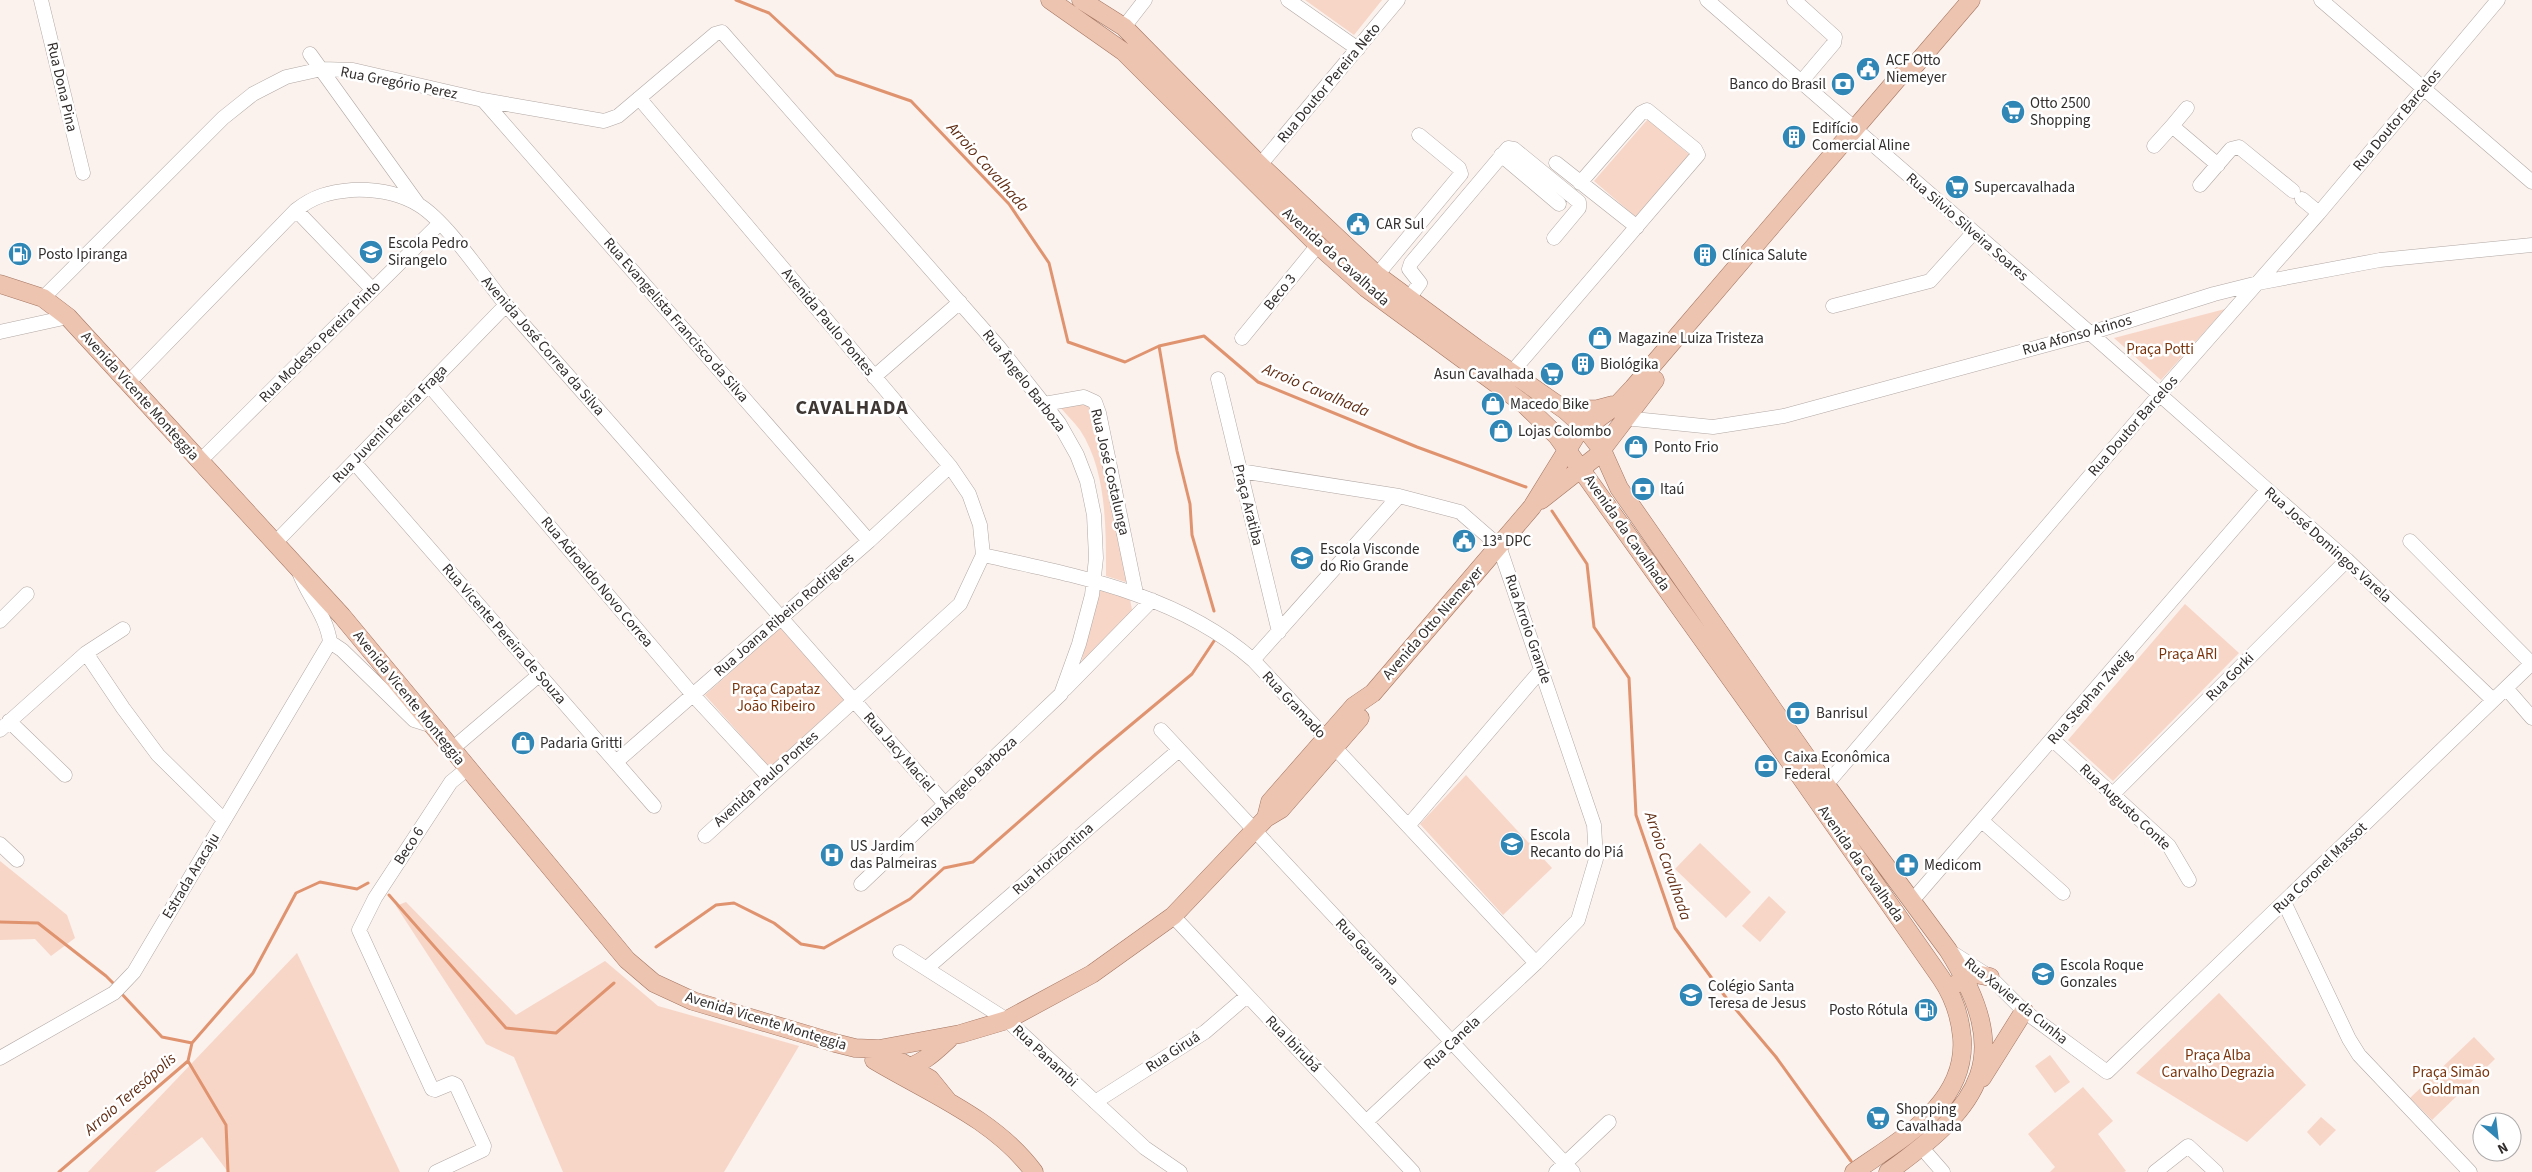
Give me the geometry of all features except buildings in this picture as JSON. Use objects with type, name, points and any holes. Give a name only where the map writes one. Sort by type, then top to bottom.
[{"type":"main road","name":"Avenida da Cavalhada","points":[[1081,0],[1124,27],[1260,165],[1377,275],[1565,410],[1584,427],[1602,450],[1620,488],[1826,785],[1948,950],[1966,978],[1976,1001],[1984,1037],[1984,1053],[1970,1098],[1952,1120],[1922,1148],[1888,1172]]},
{"type":"main road","name":"Avenida Otto Niemeyer","points":[[1532,507],[1582,469],[1602,450],[1621,411],[1858,131],[1899,77],[1910,70],[1971,0]]},
{"type":"main road","name":"Avenida da Cavalhada","points":[[1055,3],[1124,52],[1318,245],[1366,288],[1524,404],[1568,449],[1788,759],[1948,989],[1960,1016],[1963,1050],[1958,1074],[1948,1095],[1927,1118],[1854,1172]]},
{"type":"main road","points":[[1055,3],[1100,27],[1112,30],[1124,27]]},
{"type":"main road","name":"Avenida Vicente Monteggia","points":[[0,284],[43,298],[68,317],[342,616],[627,960],[654,983],[693,1001],[876,1055],[938,1093],[996,1133],[1034,1172]]},
{"type":"main road","points":[[1565,410],[1598,409],[1621,411]]},
{"type":"main road","name":"Avenida Otto Niemeyer","points":[[909,1066],[925,1059],[947,1041],[1006,1020],[1092,974],[1173,916],[1260,825],[1270,802],[1330,744],[1354,706],[1373,693],[1500,546],[1532,507],[1584,427],[1621,411]]},
{"type":"main road","points":[[1788,759],[1816,785],[1826,785]]},
{"type":"main road","points":[[1948,989],[1976,974],[1990,977]]},
{"type":"main road","points":[[1970,1098],[2024,1011]]},
{"type":"main road","points":[[923,1040],[908,1054],[909,1066],[912,1073],[938,1093]]},
{"type":"main road","name":"Avenida Otto Niemeyer","points":[[876,1055],[923,1040],[947,1041]]},
{"type":"main road","points":[[938,1093],[935,1067],[947,1041]]},
{"type":"main road","points":[[876,1055],[902,1068],[909,1066]]},
{"type":"main road","points":[[1922,1148],[1920,1143],[1921,1133],[1940,1111],[1948,1095]]},
{"type":"street","name":"Rua Dona Pina","points":[[41,0],[83,173]]},
{"type":"street","points":[[1124,27],[1145,0]]},
{"type":"street","points":[[1288,0],[1358,49]]},
{"type":"street","name":"Rua Doutor Pereira Neto","points":[[1260,165],[1398,0]]},
{"type":"street","name":"Rua Silvio Silveira Soares","points":[[1707,0],[2159,395]]},
{"type":"street","points":[[1794,0],[1835,37],[1834,43],[1801,82]]},
{"type":"street","points":[[2320,0],[2532,182]]},
{"type":"street","name":"Rua Doutor Barcelos","points":[[1826,785],[2159,395],[2319,213],[2498,0]]},
{"type":"street","name":"Rua Gregório Perez","points":[[43,298],[223,118],[253,94],[286,77],[322,69],[353,70],[483,100],[604,121],[618,116],[720,32]]},
{"type":"street","name":"Rua Ângelo Barboza","points":[[720,32],[724,34],[960,302],[998,346],[1059,423],[1077,455],[1087,481],[1094,515],[1096,558],[1094,580],[1077,651],[1061,694],[861,884]]},
{"type":"street","points":[[310,54],[418,204]]},
{"type":"street","name":"Avenida Paulo Pontes","points":[[639,98],[950,466],[969,494],[980,525],[983,555],[960,604],[854,701],[768,776],[705,836]]},
{"type":"street","name":"Rua Evangelista Francisco da Silva","points":[[483,100],[869,541]]},
{"type":"street","points":[[2154,146],[2187,108]]},
{"type":"street","points":[[1512,372],[1698,155],[1695,149],[1647,110],[1641,113],[1580,182]]},
{"type":"street","points":[[2172,126],[2218,165]]},
{"type":"street","points":[[1377,275],[1461,174],[1459,168],[1419,135]]},
{"type":"street","points":[[2200,185],[2231,149],[2239,147],[2319,213]]},
{"type":"street","points":[[1409,298],[1420,283],[1409,269],[1410,263],[1508,148],[1514,149],[1579,202],[1578,208],[1554,238]]},
{"type":"street","points":[[1501,155],[1559,204]]},
{"type":"street","points":[[1556,163],[1637,227]]},
{"type":"street","name":"Avenida José Correa da Silva","points":[[128,383],[296,210],[312,198],[332,192],[362,190],[390,193],[418,204],[440,223],[506,305],[854,701]]},
{"type":"street","points":[[296,210],[372,290]]},
{"type":"street","name":"Rua Modesto Pereira Pinto","points":[[200,461],[440,223]]},
{"type":"street","points":[[1833,306],[1930,281],[1974,232]]},
{"type":"street","name":"Beco 3","points":[[1242,338],[1318,245]]},
{"type":"street","name":"Rua Afonso Arinos","points":[[1621,411],[1713,428],[1784,416],[2090,333],[2214,294],[2258,283],[2380,260],[2532,245]]},
{"type":"street","points":[[2214,294],[2224,299],[2229,305],[2228,317]]},
{"type":"street","points":[[874,377],[960,302]]},
{"type":"street","name":"Rua Juvenil Pereira Fraga","points":[[275,543],[506,305]]},
{"type":"street","points":[[0,332],[68,317]]},
{"type":"street","name":"Praça Aratiba","points":[[1218,378],[1279,632]]},
{"type":"street","name":"Rua Adroaldo Novo Correa","points":[[429,385],[693,695],[768,776]]},
{"type":"street","name":"Rua José Domingos Varela","points":[[2159,395],[2347,560],[2493,700]]},
{"type":"street","name":"Rua José Costalunga","points":[[1044,404],[1084,397],[1095,402],[1099,413],[1136,593]]},
{"type":"street","name":"Rua Vicente Pereira de Souza","points":[[354,462],[654,806]]},
{"type":"street","name":"Rua Joana Ribeiro Rodrigues","points":[[616,762],[869,541],[950,466]]},
{"type":"street","points":[[1240,471],[1399,496],[1460,512],[1500,546]]},
{"type":"street","name":"Rua Stephan Zweig","points":[[1911,902],[2053,740],[2267,490]]},
{"type":"street","points":[[1253,660],[1399,496]]},
{"type":"street","points":[[2410,541],[2532,663]]},
{"type":"street","name":"Rua Arroio Grande","points":[[1500,546],[1594,825],[1596,859],[1578,920],[1536,963]]},
{"type":"street","name":"Rua Gramado","points":[[983,555],[1094,580],[1136,593],[1229,639],[1253,660],[1536,963]]},
{"type":"street","name":"Rua Gorki","points":[[2113,794],[2347,560]]},
{"type":"street","points":[[298,569],[305,587],[329,630],[330,642],[342,650],[414,720],[433,726]]},
{"type":"street","points":[[0,621],[27,594]]},
{"type":"street","points":[[1061,694],[1152,600]]},
{"type":"street","points":[[65,776],[5,725],[86,653],[123,629]]},
{"type":"street","name":"Estrada Aracaju","points":[[0,1058],[114,994],[134,972],[330,642]]},
{"type":"street","points":[[86,653],[122,708],[158,755],[224,820]]},
{"type":"street","name":"Rua Coronel Massot","points":[[2107,1072],[2532,663]]},
{"type":"street","points":[[1408,826],[1541,670]]},
{"type":"street","points":[[452,749],[539,675]]},
{"type":"street","points":[[2506,688],[2532,718]]},
{"type":"street","name":"Rua Jacy Maciel","points":[[854,701],[945,804]]},
{"type":"street","name":"Rua Gaurama","points":[[1161,730],[1179,750],[1260,825],[1565,1169]]},
{"type":"street","name":"Rua Augusto Conte","points":[[2053,740],[2169,846],[2189,880]]},
{"type":"street","name":"Rua Horizontina","points":[[927,968],[1179,750]]},
{"type":"street","name":"Beco 6","points":[[436,1172],[483,1150],[484,1146],[456,1085],[452,1083],[435,1090],[432,1089],[358,930],[375,898],[451,782],[467,769]]},
{"type":"street","points":[[1982,821],[2063,894]]},
{"type":"street","points":[[0,844],[17,860]]},
{"type":"street","points":[[2284,902],[2348,1039],[2359,1055],[2470,1172]]},
{"type":"street","name":"Rua Ibirubá","points":[[1173,916],[1413,1172]]},
{"type":"street","name":"Rua Xavier da Cunha","points":[[1948,950],[1990,977],[2024,1011],[2107,1072]]},
{"type":"street","name":"Rua Panambi","points":[[900,952],[1006,1020],[1145,1148],[1180,1172]]},
{"type":"street","name":"Rua Canela","points":[[1367,1121],[1536,963]]},
{"type":"street","name":"Rua Giruá","points":[[1095,1102],[1193,1040],[1247,996]]},
{"type":"street","points":[[1565,1169],[1609,1122]]},
{"type":"street","points":[[2155,1172],[2188,1146],[2216,1172]]},
{"type":"street","points":[[1922,1148],[1943,1172]]},
{"type":"green space","points":[[1305,0],[1382,0],[1354,35]]},
{"type":"green space","points":[[1648,119],[1691,156],[1637,218],[1594,181]]},
{"type":"green space","name":"Praça Potti","points":[[2225,309],[2161,380],[2114,338]]},
{"type":"green space","points":[[1080,401],[1090,405],[1129,583],[1106,576],[1105,520],[1100,482],[1089,446],[1080,430],[1060,407]]},
{"type":"green space","points":[[1100,590],[1130,599],[1132,610],[1081,663]]},
{"type":"green space","name":"Praça ARI","points":[[2185,604],[2239,653],[2113,781],[2068,740]]},
{"type":"green space","name":"Praça Capataz João Ribeiro","points":[[781,627],[848,701],[771,769],[705,695]]},
{"type":"green space","points":[[1466,775],[1552,868],[1503,915],[1420,824]]},
{"type":"green space","points":[[1700,843],[1751,892],[1726,918],[1675,869]]},
{"type":"green space","points":[[0,861],[67,915],[75,938],[51,956],[35,939],[0,940]]},
{"type":"green space","points":[[1769,896],[1786,912],[1760,942],[1742,926]]},
{"type":"green space","points":[[406,902],[516,1015],[605,961],[658,1006],[799,1046],[724,1172],[563,1172],[514,1057],[486,1044],[396,906]]},
{"type":"green space","points":[[297,953],[400,1172],[228,1172],[202,1137],[155,1172],[88,1172]]},
{"type":"green space","name":"Praça Alba Carvalho Degrazia","points":[[2219,993],[2306,1085],[2247,1142],[2136,1073]]},
{"type":"green space","name":"Praça Simão Goldman","points":[[2474,1037],[2495,1059],[2432,1120],[2410,1098]]},
{"type":"green space","points":[[2050,1055],[2070,1082],[2055,1093],[2035,1066]]},
{"type":"green space","points":[[2083,1087],[2113,1121],[2098,1134],[2126,1171],[2124,1172],[2050,1172],[2055,1167],[2028,1134]]},
{"type":"green space","points":[[2321,1117],[2336,1130],[2320,1146],[2307,1132]]},
{"type":"waterway","name":"Arroio Cavalhada","points":[[736,0],[769,13],[836,75],[911,101],[1009,204],[1049,263],[1068,342],[1125,362],[1159,346],[1204,336],[1258,382],[1417,447],[1526,487]]},
{"type":"waterway","points":[[1159,346],[1177,451],[1190,504],[1192,535],[1214,611]]},
{"type":"waterway","name":"Arroio Cavalhada","points":[[1552,511],[1587,564],[1594,627],[1629,678],[1636,815],[1675,928],[1727,999],[1776,1057],[1851,1161]]},
{"type":"waterway","points":[[656,947],[716,905],[734,903],[774,923],[801,944],[824,948],[910,899],[944,868],[973,862],[1096,754],[1192,674],[1214,641]]},
{"type":"waterway","name":"Arroio Teresópolis","points":[[59,1172],[188,1061],[192,1043],[253,973],[296,893],[320,882],[357,889],[368,883]]},
{"type":"waterway","points":[[389,895],[506,1028],[556,1033],[614,983]]},
{"type":"waterway","points":[[0,922],[38,923],[115,985]]},
{"type":"waterway","points":[[120,992],[162,1037],[192,1043]]},
{"type":"waterway","points":[[188,1061],[226,1125],[228,1172]]},
{"type":"place","name":"ACF Otto Niemeyer","points":[[1868,69]]},
{"type":"place","name":"Banco do Brasil","points":[[1843,84]]},
{"type":"place","name":"Otto 2500 Shopping","points":[[2013,112]]},
{"type":"place","name":"Edifício Comercial Aline","points":[[1794,137]]},
{"type":"place","name":"Supercavalhada","points":[[1957,187]]},
{"type":"place","name":"CAR Sul","points":[[1358,224]]},
{"type":"place","name":"Escola Pedro Sirangelo","points":[[371,252]]},
{"type":"place","name":"Posto Ipiranga","points":[[20,254]]},
{"type":"place","name":"Clínica Salute","points":[[1705,255]]},
{"type":"place","name":"Magazine Luiza Tristeza","points":[[1600,338]]},
{"type":"place","name":"Biológika","points":[[1583,364]]},
{"type":"place","name":"Asun Cavalhada","points":[[1552,374]]},
{"type":"place","name":"Macedo Bike","points":[[1493,404]]},
{"type":"place","name":"Lojas Colombo","points":[[1501,431]]},
{"type":"place","name":"Ponto Frio","points":[[1636,447]]},
{"type":"place","name":"Itaú","points":[[1643,489]]},
{"type":"place","name":"13ª DPC","points":[[1464,541]]},
{"type":"place","name":"Escola Visconde do Rio Grande","points":[[1302,558]]},
{"type":"place","name":"Banrisul","points":[[1798,713]]},
{"type":"place","name":"Padaria Gritti","points":[[523,743]]},
{"type":"place","name":"Caixa Econômica Federal","points":[[1766,766]]},
{"type":"place","name":"Escola Recanto do Piá","points":[[1512,844]]},
{"type":"place","name":"US Jardim das Palmeiras","points":[[832,855]]},
{"type":"place","name":"Medicom","points":[[1907,865]]},
{"type":"place","name":"Escola Roque Gonzales","points":[[2043,974]]},
{"type":"place","name":"Colégio Santa Teresa de Jesus","points":[[1691,995]]},
{"type":"place","name":"Posto Rótula","points":[[1926,1010]]},
{"type":"place","name":"Shopping Cavalhada","points":[[1878,1118]]},
{"type":"district","name":"CAVALHADA","points":[[852,408]]}]
